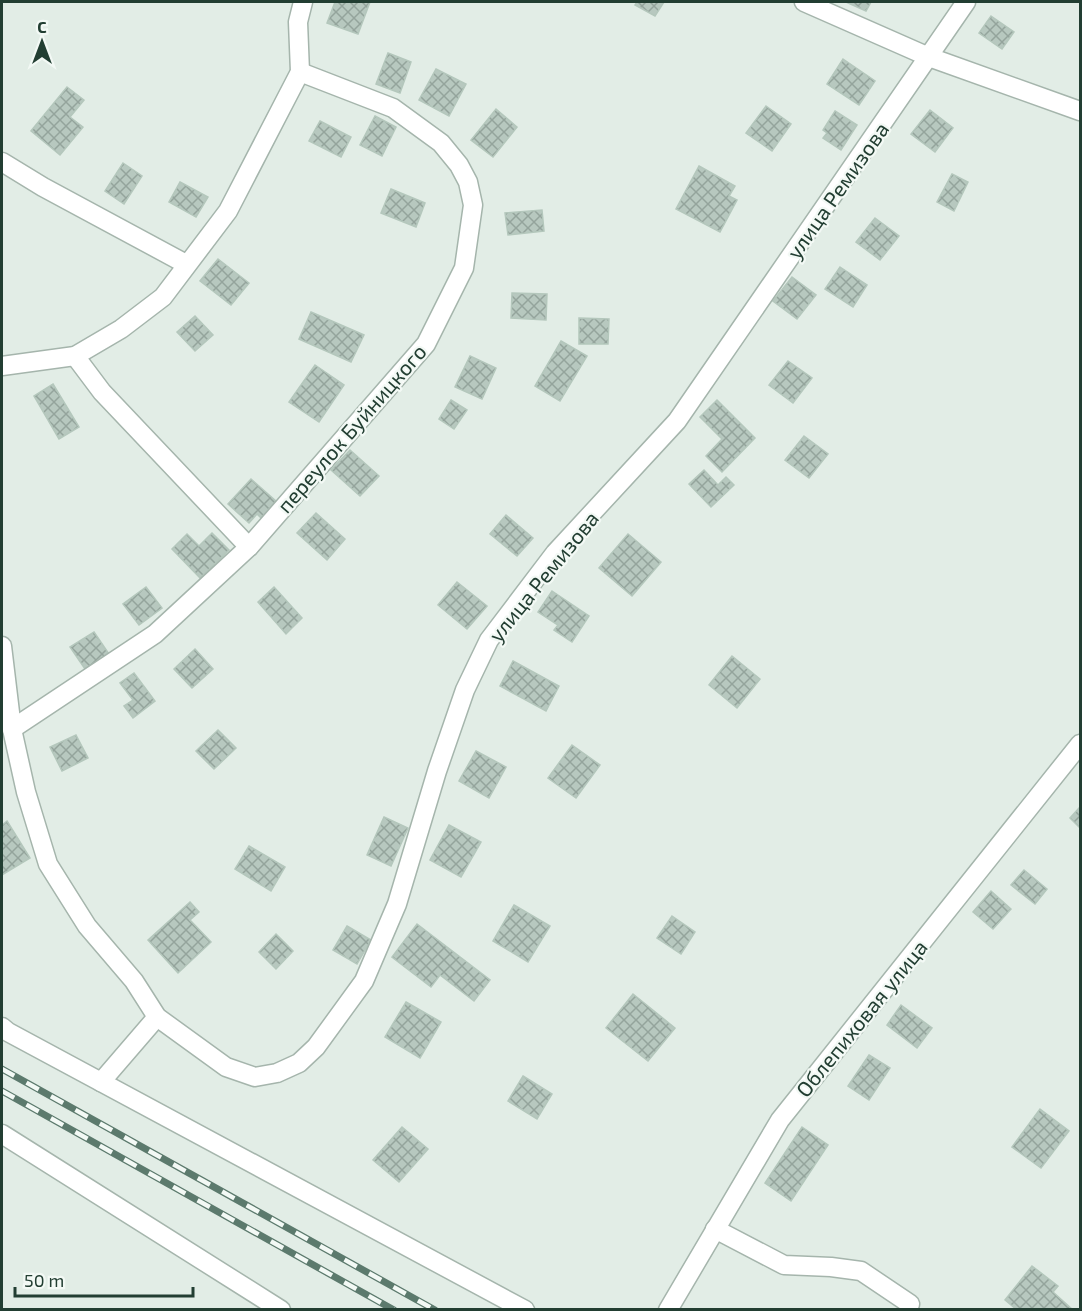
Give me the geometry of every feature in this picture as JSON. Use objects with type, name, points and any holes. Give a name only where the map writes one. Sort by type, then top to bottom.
[{"type":"street","points":[[2,366],[75,356],[121,329],[163,297],[228,211],[300,72],[298,22],[303,2]]},
{"type":"street","points":[[804,2],[929,57],[1080,111]]},
{"type":"street","name":"улица Ремизова","points":[[157,1017],[226,1067],[255,1077],[277,1073],[299,1063],[316,1047],[364,981],[397,904],[465,690],[489,640],[555,553],[677,422],[966,2]]},
{"type":"street","name":"переулок Буйницкого","points":[[12,729],[155,634],[249,547],[426,344],[464,268],[473,205],[468,182],[459,165],[441,143],[393,108],[300,72]]},
{"type":"street","points":[[2,162],[53,193],[186,264]]},
{"type":"street","points":[[75,356],[102,392],[249,547]]},
{"type":"street","points":[[2,646],[12,729],[26,792],[48,864],[87,926],[134,981],[157,1017],[101,1082]]},
{"type":"street","name":"Облепиховая улица","points":[[668,1310],[780,1120],[1080,744]]},
{"type":"street","points":[[2,1027],[525,1310]]},
{"type":"street","points":[[2,1134],[281,1310]]},
{"type":"street","points":[[715,1229],[784,1265],[861,1271],[910,1304]]},
{"type":"building","points":[[335,2],[370,2],[358,34],[327,23]]},
{"type":"building","points":[[637,2],[664,2],[655,16],[635,5]]},
{"type":"building","points":[[846,2],[871,2],[866,11]]},
{"type":"building","points":[[991,16],[1014,32],[1002,49],[979,33]]},
{"type":"building","points":[[388,53],[411,62],[400,93],[376,84]]},
{"type":"building","points":[[843,59],[875,81],[859,105],[827,84]]},
{"type":"building","points":[[436,69],[466,84],[449,116],[419,100]]},
{"type":"building","points":[[67,87],[84,100],[70,117],[83,127],[60,155],[31,131]]},
{"type":"building","points":[[766,106],[791,124],[772,151],[746,133]]},
{"type":"building","points":[[496,109],[517,127],[493,157],[471,140]]},
{"type":"building","points":[[930,110],[953,128],[935,152],[911,134]]},
{"type":"building","points":[[835,111],[857,125],[841,150],[823,138],[827,133],[823,130]]},
{"type":"building","points":[[375,116],[396,127],[382,156],[360,145]]},
{"type":"building","points":[[320,121],[351,137],[341,157],[309,141]]},
{"type":"building","points":[[123,163],[142,176],[124,204],[105,191]]},
{"type":"building","points":[[699,166],[735,186],[729,196],[737,200],[720,232],[676,209]]},
{"type":"building","points":[[952,174],[968,182],[954,211],[937,202]]},
{"type":"building","points":[[180,182],[208,197],[196,217],[169,202]]},
{"type":"building","points":[[391,189],[425,203],[416,227],[381,213]]},
{"type":"building","points":[[542,210],[544,231],[508,235],[505,213]]},
{"type":"building","points":[[875,218],[899,236],[880,260],[856,242]]},
{"type":"building","points":[[218,259],[249,283],[231,305],[200,281]]},
{"type":"building","points":[[840,267],[867,285],[853,307],[825,289]]},
{"type":"building","points":[[792,277],[816,295],[797,319],[773,301]]},
{"type":"building","points":[[512,293],[547,294],[546,320],[511,318]]},
{"type":"building","points":[[311,312],[364,335],[351,362],[299,339]]},
{"type":"building","points":[[195,316],[213,335],[195,351],[177,332]]},
{"type":"building","points":[[579,318],[609,319],[608,344],[579,344]]},
{"type":"building","points":[[561,341],[587,356],[560,401],[535,386]]},
{"type":"building","points":[[470,356],[496,368],[482,399],[455,387]]},
{"type":"building","points":[[788,361],[812,378],[793,403],[769,385]]},
{"type":"building","points":[[315,365],[344,385],[319,422],[289,402]]},
{"type":"building","points":[[53,384],[79,427],[59,439],[34,396]]},
{"type":"building","points":[[451,400],[467,410],[454,429],[439,419]]},
{"type":"building","points":[[717,400],[755,438],[722,472],[706,456],[722,439],[700,417]]},
{"type":"building","points":[[804,436],[828,454],[809,478],[785,460]]},
{"type":"building","points":[[350,450],[379,476],[360,496],[331,470]]},
{"type":"building","points":[[704,470],[718,485],[726,477],[734,485],[711,507],[689,484]]},
{"type":"building","points":[[251,479],[276,501],[261,518],[257,514],[249,523],[228,504]]},
{"type":"building","points":[[316,513],[345,539],[327,560],[297,533]]},
{"type":"building","points":[[506,515],[533,538],[517,556],[490,534]]},
{"type":"building","points":[[212,533],[229,550],[200,578],[172,549],[187,534],[199,546]]},
{"type":"building","points":[[628,534],[661,562],[632,596],[599,568]]},
{"type":"building","points":[[457,582],[487,606],[467,629],[438,605]]},
{"type":"building","points":[[146,587],[162,608],[139,625],[123,604]]},
{"type":"building","points":[[274,587],[302,618],[286,634],[258,602]]},
{"type":"building","points":[[552,591],[589,616],[572,642],[554,630],[558,625],[538,612]]},
{"type":"building","points":[[94,632],[109,654],[85,669],[70,647]]},
{"type":"building","points":[[195,649],[213,669],[192,688],[174,669]]},
{"type":"building","points":[[732,656],[760,679],[737,708],[709,685]]},
{"type":"building","points":[[513,661],[559,686],[546,711],[500,686]]},
{"type":"building","points":[[134,673],[155,701],[133,718],[124,706],[133,700],[120,683]]},
{"type":"building","points":[[218,730],[236,748],[214,769],[196,751]]},
{"type":"building","points":[[76,735],[88,758],[62,771],[50,747]]},
{"type":"building","points":[[572,745],[600,765],[576,798],[548,778]]},
{"type":"building","points":[[476,751],[506,767],[489,798],[459,781]]},
{"type":"building","points":[[1080,807],[1080,828],[1070,818]]},
{"type":"building","points":[[384,817],[408,828],[391,866],[367,855]]},
{"type":"building","points":[[7,821],[30,858],[2,875],[2,825]]},
{"type":"building","points":[[449,825],[481,842],[461,877],[430,860]]},
{"type":"building","points":[[249,846],[285,867],[271,891],[235,869]]},
{"type":"building","points":[[1024,870],[1047,889],[1035,904],[1011,885]]},
{"type":"building","points":[[991,891],[1011,909],[993,929],[973,912]]},
{"type":"building","points":[[190,902],[199,912],[190,920],[211,942],[178,973],[148,940]]},
{"type":"building","points":[[514,905],[550,926],[528,962],[493,941]]},
{"type":"building","points":[[672,916],[695,932],[681,954],[657,938]]},
{"type":"building","points":[[417,924],[490,980],[474,1001],[440,975],[431,987],[392,957]]},
{"type":"building","points":[[347,926],[371,940],[357,964],[333,950]]},
{"type":"building","points":[[276,934],[293,951],[276,969],[259,952]]},
{"type":"building","points":[[633,994],[675,1028],[648,1061],[606,1028]]},
{"type":"building","points":[[406,1002],[441,1022],[420,1058],[385,1037]]},
{"type":"building","points":[[901,1005],[932,1028],[917,1048],[887,1025]]},
{"type":"building","points":[[869,1055],[890,1068],[869,1100],[848,1086]]},
{"type":"building","points":[[523,1076],[552,1094],[537,1119],[508,1101]]},
{"type":"building","points":[[1040,1109],[1069,1131],[1041,1168],[1012,1147]]},
{"type":"building","points":[[402,1127],[428,1149],[399,1182],[373,1160]]},
{"type":"building","points":[[802,1127],[828,1145],[791,1201],[765,1183]]},
{"type":"building","points":[[1032,1266],[1058,1286],[1053,1292],[1073,1310],[1017,1310],[1005,1300]]},
{"type":"railway","points":[[2,1069],[435,1310]]},
{"type":"railway","points":[[2,1091],[394,1310]]}]
